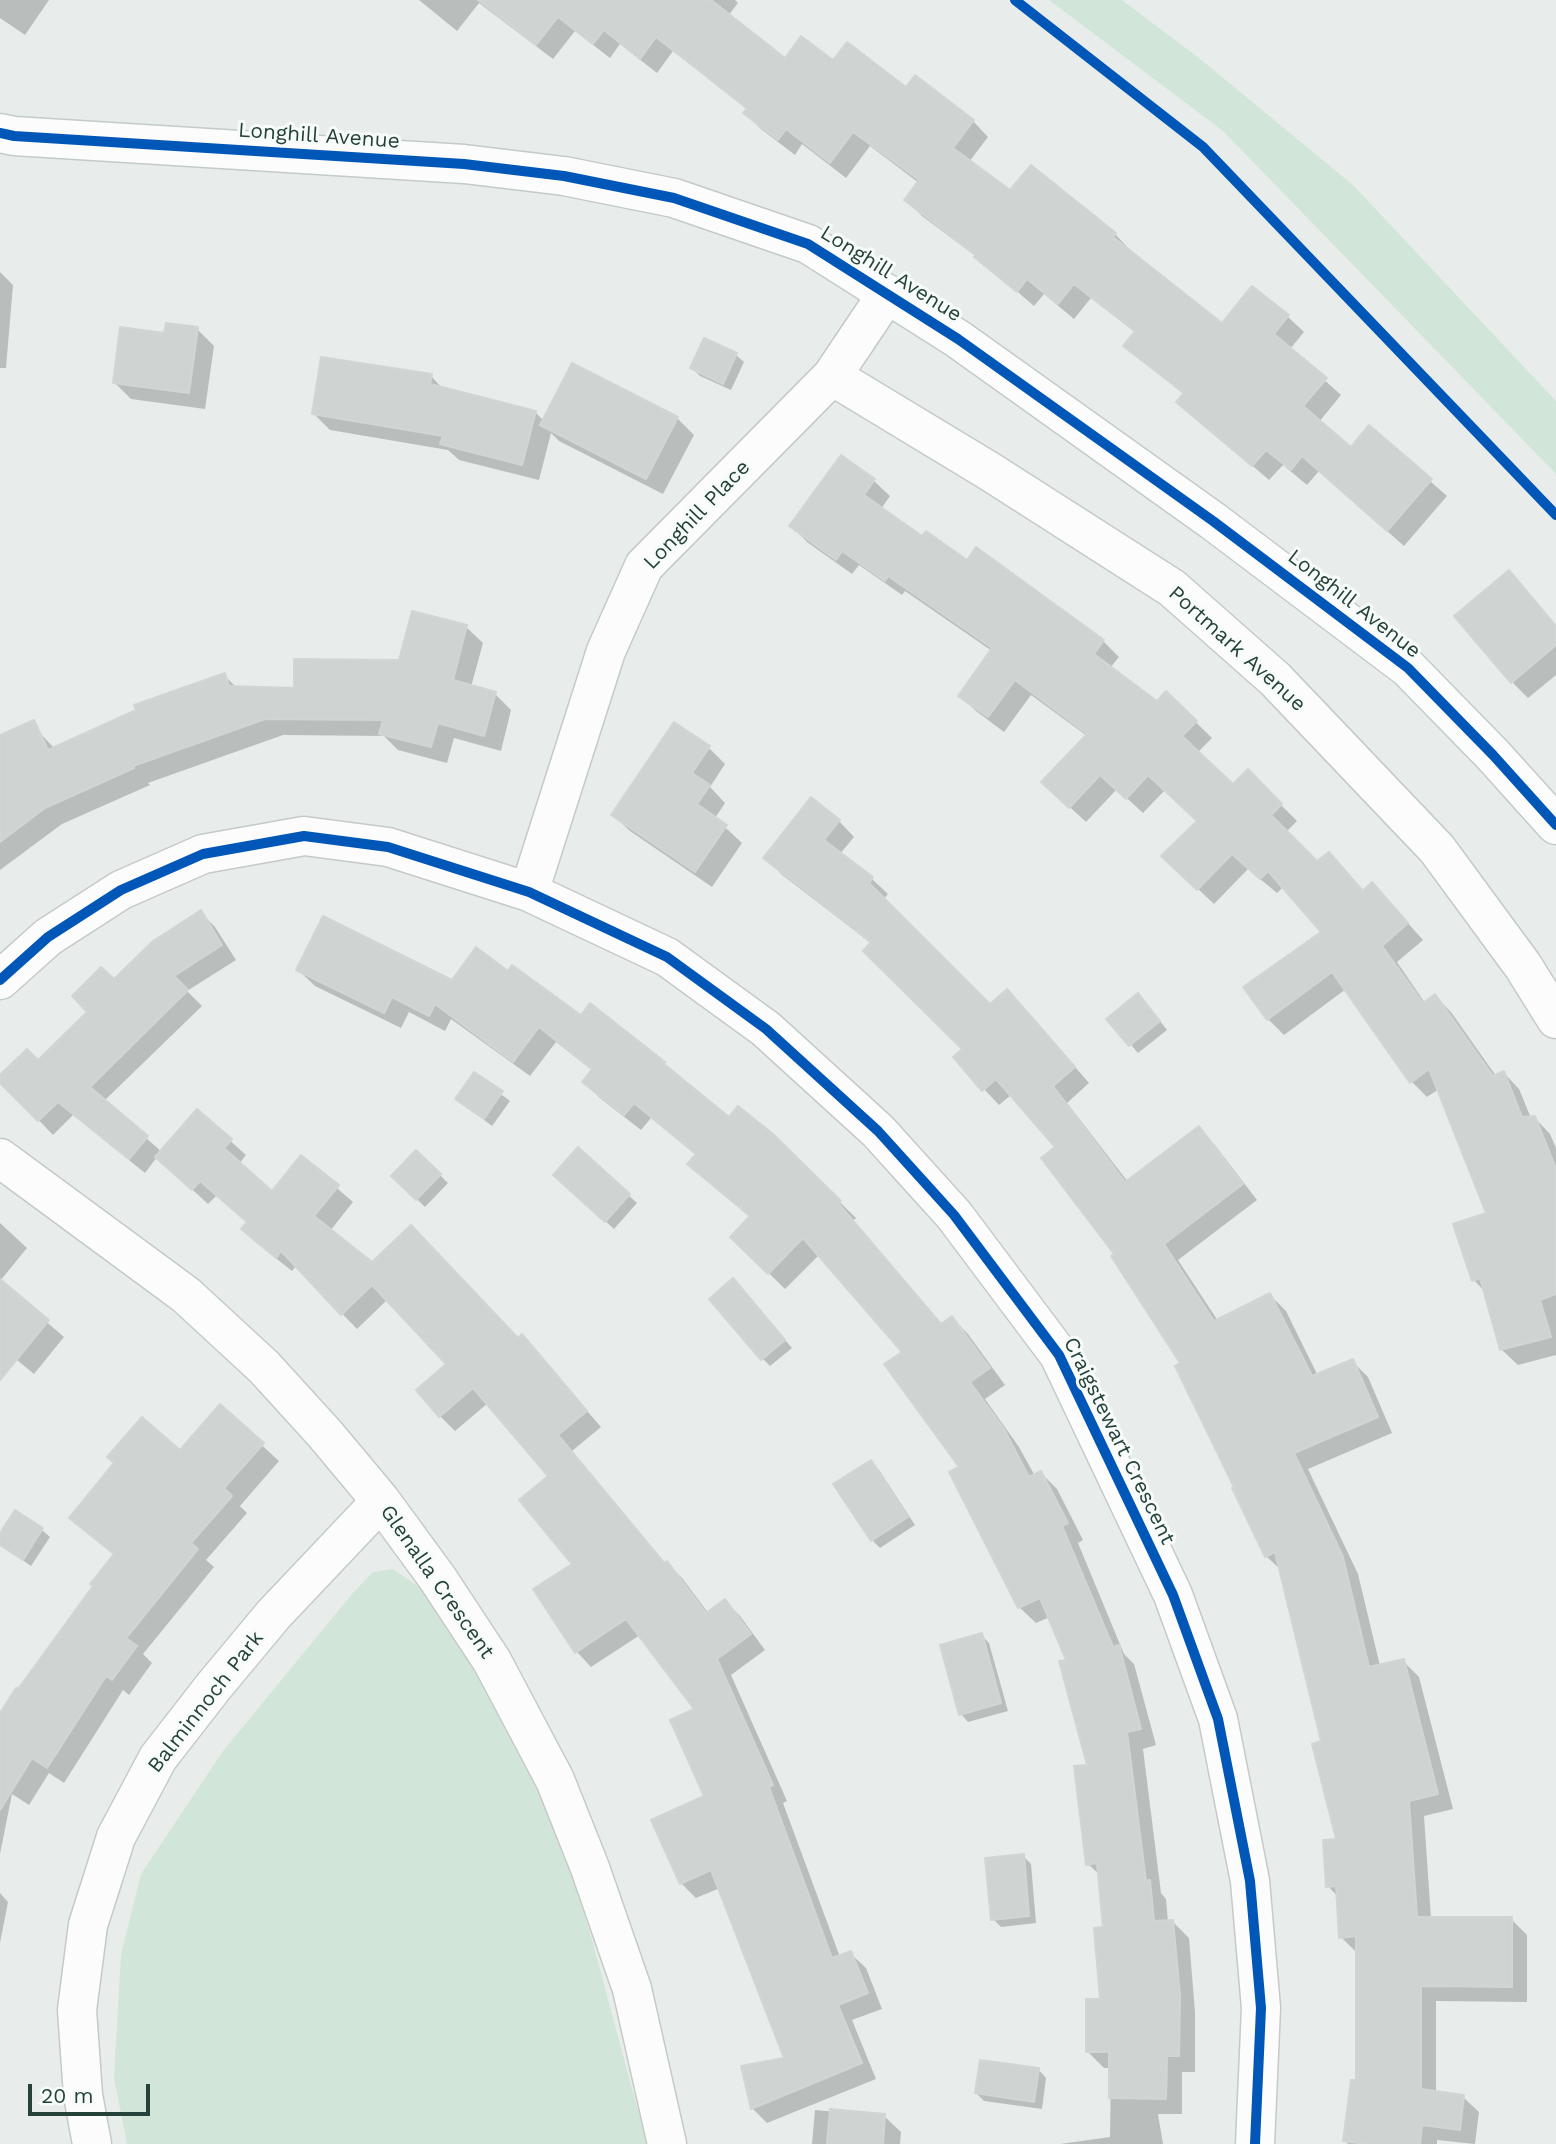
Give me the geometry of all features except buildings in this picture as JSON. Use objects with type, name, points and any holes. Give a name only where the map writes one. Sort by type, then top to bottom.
[{"type":"street","name":"Longhill Avenue","points":[[0,134],[464,164],[564,177],[674,198],[808,244],[958,339],[1213,521],[1408,668],[1493,755],[1556,825]]},
{"type":"street","name":"Longhill Place","points":[[529,892],[606,651],[644,566],[832,376],[887,294]]},
{"type":"street","name":"Portmark Avenue","points":[[832,376],[989,471],[1172,588],[1275,679],[1437,849],[1522,966],[1556,1019]]},
{"type":"street","name":"Craigstewart Crescent","points":[[0,980],[48,937],[121,890],[203,854],[304,836],[388,847],[529,892],[667,957],[766,1029],[878,1131],[954,1215],[1059,1355],[1173,1595],[1218,1719],[1250,1881],[1261,2008],[1255,2144]]},
{"type":"street","name":"Glenalla Crescent","points":[[0,1157],[186,1295],[264,1367],[381,1501],[438,1579],[492,1661],[555,1780],[590,1868],[632,1989],[667,2144]]},
{"type":"street","name":"Balminnoch Park","points":[[92,2144],[83,2095],[77,2010],[88,1926],[116,1838],[158,1758],[214,1686],[274,1614],[381,1501]]},
{"type":"green space","points":[[1049,0],[1122,0],[1199,58],[1353,185],[1556,401],[1556,474],[1223,131]]},
{"type":"green space","points":[[393,1569],[422,1589],[523,1718],[591,1936],[647,2144],[127,2144],[114,2078],[121,1954],[141,1874],[223,1751],[352,1594],[373,1572]]},
{"type":"cycle path","points":[[1015,0],[1203,147],[1556,515]]},
{"type":"cycle path","points":[[0,133],[464,164],[564,176],[674,198],[808,244],[958,339],[1213,521],[1408,668],[1493,755],[1556,825]]},
{"type":"cycle path","points":[[0,980],[48,937],[121,890],[203,854],[304,836],[388,847],[529,892],[667,957],[766,1029],[878,1131],[954,1215],[1059,1355],[1173,1595],[1218,1719],[1250,1881],[1261,2008],[1255,2144]]}]
